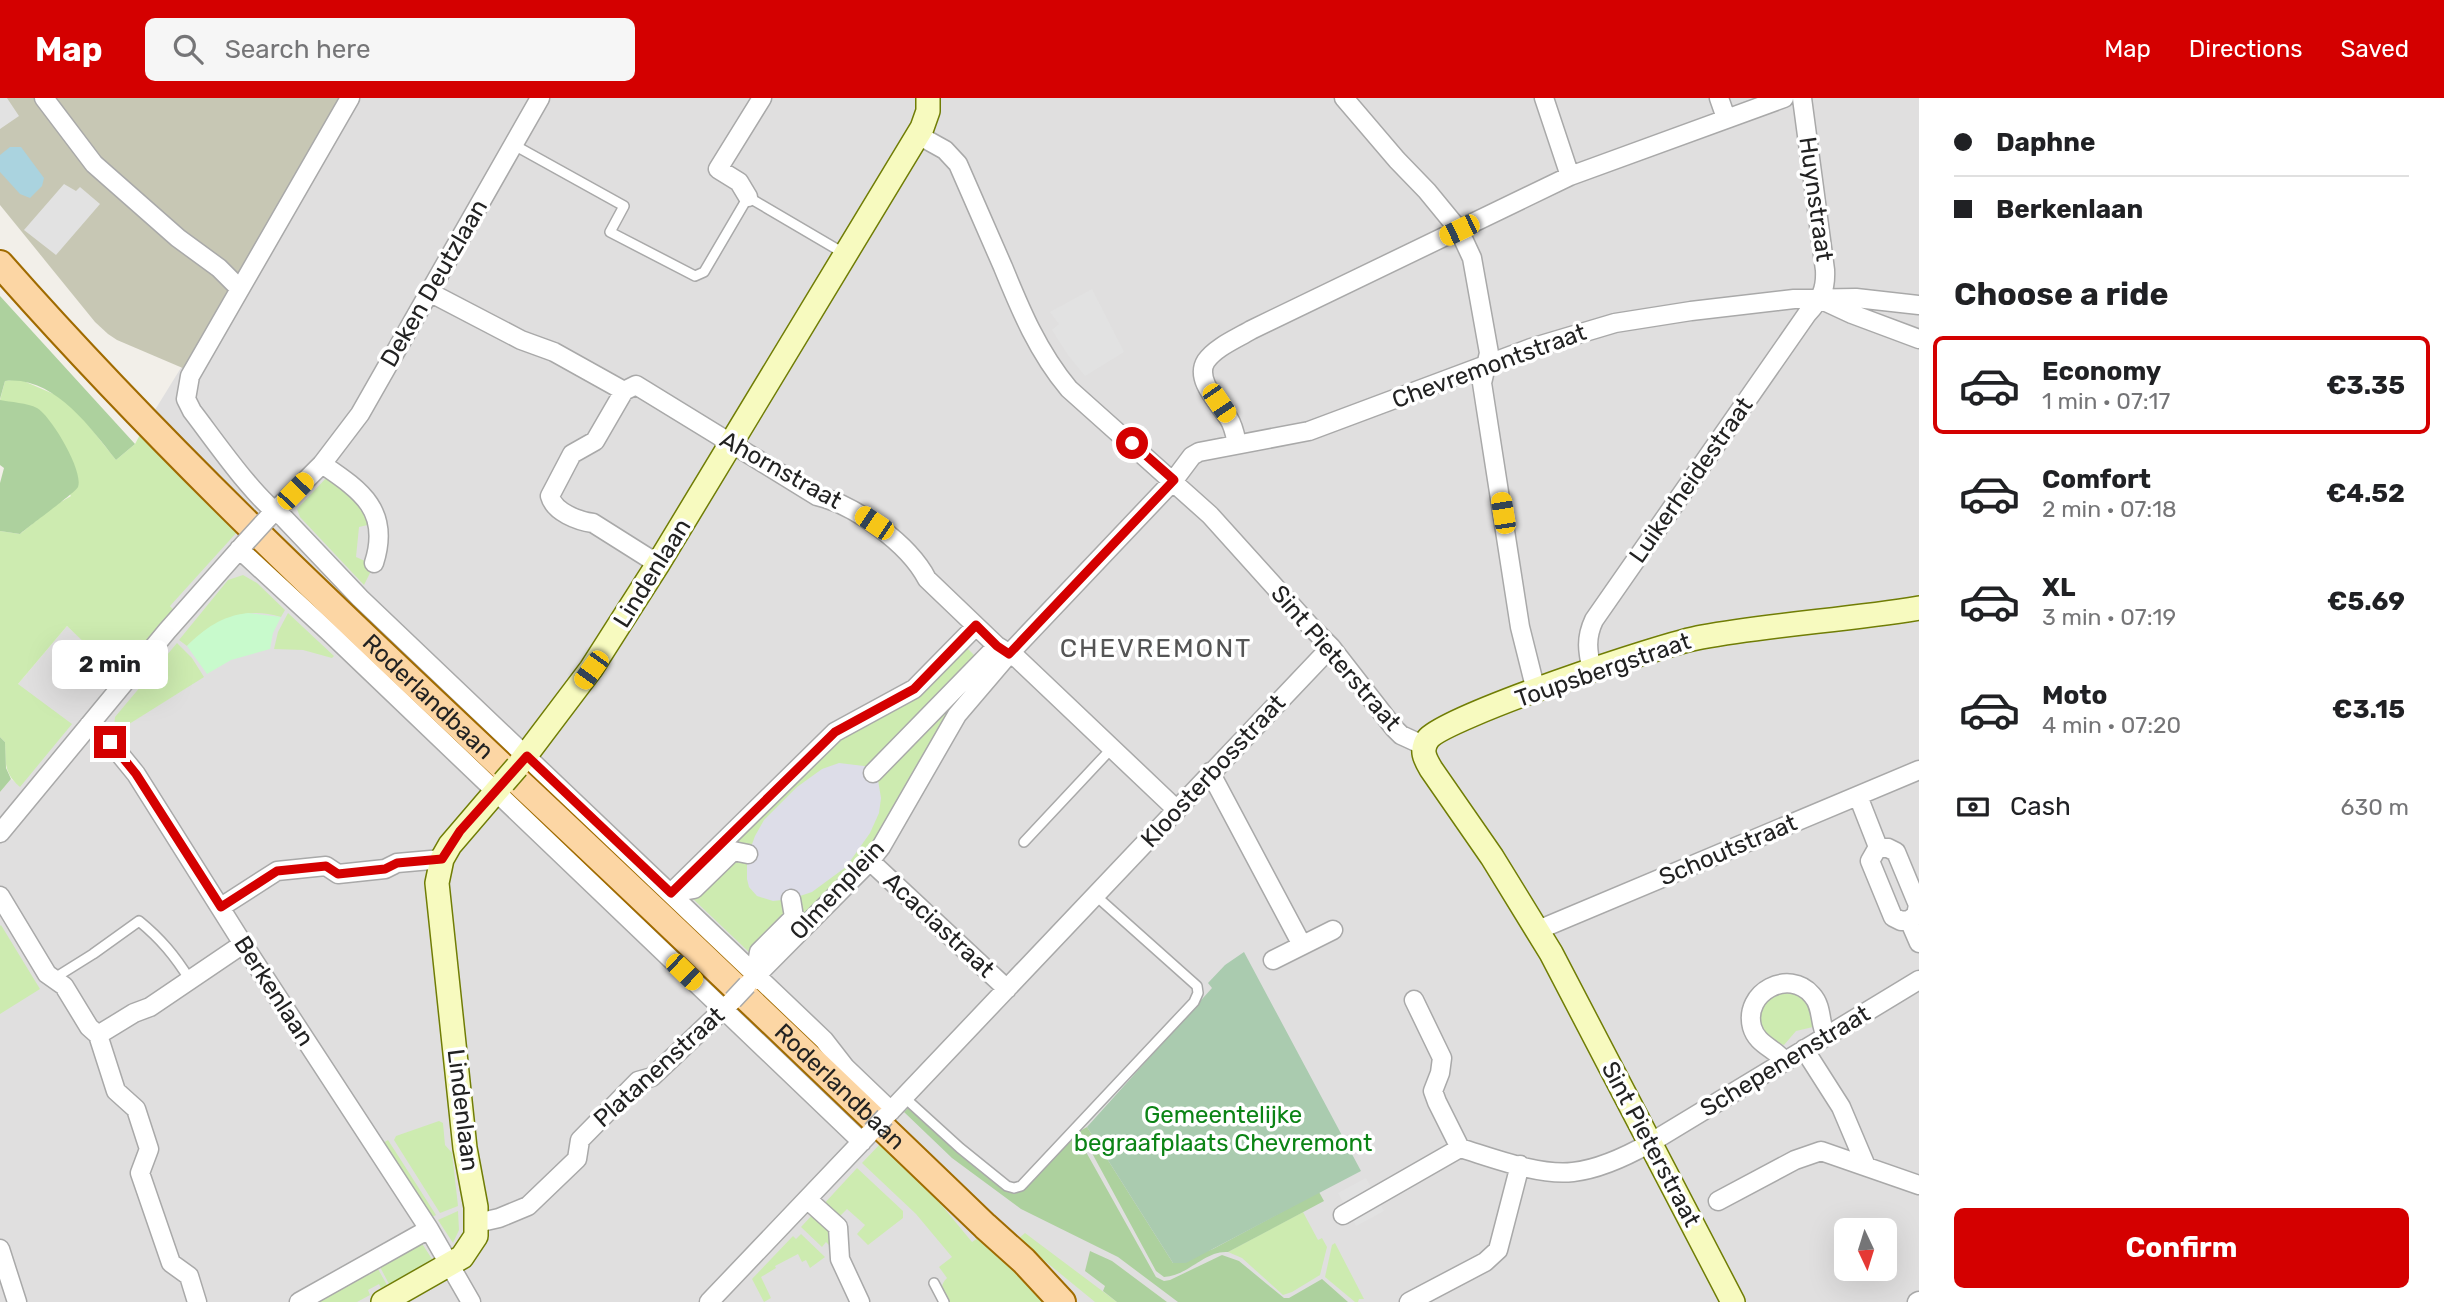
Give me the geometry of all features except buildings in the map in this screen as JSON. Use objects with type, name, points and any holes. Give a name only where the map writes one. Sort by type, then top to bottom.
[{"type":"main road","name":"Roderlandbaan","points":[[0,264],[161,439],[1024,1261],[1062,1302]]},
{"type":"main road","name":"Roderlandbaan","points":[[1024,1261],[1085,1302]]},
{"type":"street","points":[[44,98],[93,164],[177,238],[219,268],[240,289]]},
{"type":"street","points":[[351,98],[190,376],[186,399],[271,515],[283,517],[360,598],[511,774],[728,1005],[867,1136]]},
{"type":"street","name":"Deken Deutzlaan","points":[[0,832],[242,546],[322,464],[360,414],[540,98]]},
{"type":"street","points":[[743,205],[739,182],[718,169],[762,98]]},
{"type":"street","name":"Lindenlaan","points":[[477,1223],[462,1124],[437,883],[442,859],[460,831],[511,774],[591,670],[918,135],[928,115],[928,98]]},
{"type":"street","points":[[1344,98],[1459,230],[1472,258],[1489,353],[1482,383],[1520,628],[1536,691]]},
{"type":"street","points":[[1545,98],[1570,176]]},
{"type":"street","points":[[1719,98],[1726,118]]},
{"type":"street","points":[[1237,444],[1234,428],[1205,381],[1203,368],[1207,360],[1220,349],[1251,330],[1570,176],[1784,98]]},
{"type":"street","name":"Huynstraat","points":[[1802,98],[1825,270],[1826,286],[1821,299]]},
{"type":"street","name":"Sint Pieterstraat","points":[[918,135],[945,150],[958,164],[1036,342],[1069,389],[1174,480],[1210,515],[1331,647],[1394,728],[1401,735],[1424,746],[1424,756],[1431,769],[1479,837],[1538,930],[1733,1302]]},
{"type":"street","name":"Ahornstraat","points":[[429,292],[521,340],[554,352],[624,391],[636,385],[817,496],[836,501],[880,528],[921,567],[927,579],[1003,650],[1018,659],[1177,810]]},
{"type":"street","name":"Chevremontstraat","points":[[1003,650],[1174,480],[1192,456],[1199,452],[1309,431],[1531,348],[1615,323],[1794,299],[1856,298],[1919,305]]},
{"type":"street","name":"Chevremontstraat","points":[[1821,299],[1852,314],[1919,339]]},
{"type":"street","name":"Luikerheidestraat","points":[[1592,672],[1586,645],[1594,620],[1807,314],[1821,299]]},
{"type":"street","points":[[624,391],[595,441],[572,454],[553,485],[550,496],[556,507],[581,522],[593,523],[658,564]]},
{"type":"street","points":[[322,464],[360,491],[372,508],[379,534],[374,563]]},
{"type":"street","points":[[242,546],[511,774],[671,893],[751,980],[824,1040],[888,1114]]},
{"type":"street","name":"Toupsbergstraat","points":[[1424,746],[1434,734],[1451,725],[1536,691],[1678,642],[1919,608]]},
{"type":"street","points":[[671,893],[835,732],[914,689],[976,625]]},
{"type":"street","name":"Kloosterbosstraat","points":[[709,1302],[1331,647]]},
{"type":"street","points":[[873,773],[1003,650]]},
{"type":"street","name":"Olmenplein","points":[[751,980],[881,847],[957,715],[1003,650]]},
{"type":"street","name":"Berkenlaan","points":[[89,724],[124,757],[429,1229],[471,1302]]},
{"type":"street","name":"Schoutstraat","points":[[1538,930],[1919,770]]},
{"type":"street","points":[[1210,772],[1302,945]]},
{"type":"street","points":[[1858,796],[1878,847]]},
{"type":"street","points":[[1878,847],[1896,852],[1918,905],[1916,915],[1909,920],[1901,922],[1893,917],[1870,861],[1878,847]]},
{"type":"street","points":[[671,893],[694,889],[733,851],[748,854]]},
{"type":"street","points":[[221,907],[277,871],[326,866],[338,874],[385,869],[397,863],[442,859]]},
{"type":"street","name":"Acaciastraat","points":[[870,861],[1007,989]]},
{"type":"street","points":[[0,896],[47,974],[64,986],[89,1027],[98,1035],[116,1091],[136,1109],[149,1149],[140,1173],[171,1263],[189,1276],[197,1302]]},
{"type":"street","name":"Olmenplein","points":[[751,980],[759,952],[794,917],[791,899]]},
{"type":"street","points":[[1909,920],[1919,943]]},
{"type":"street","points":[[1273,960],[1333,930]]},
{"type":"street","points":[[98,1035],[134,1013],[150,1007],[243,944]]},
{"type":"street","name":"Schepenenstraat","points":[[1460,1148],[1551,1172],[1590,1169],[1650,1143],[1919,979]]},
{"type":"street","name":"Platanenstraat","points":[[477,1223],[499,1218],[528,1206],[577,1159],[580,1140],[638,1081],[652,1077],[751,980]]},
{"type":"street","points":[[1784,1061],[1778,1052],[1761,1043],[1752,1026],[1753,1007],[1757,999],[1771,986],[1789,983],[1806,989],[1817,1003],[1826,1036]]},
{"type":"street","points":[[1343,1215],[1460,1148],[1433,1091],[1442,1058],[1414,1000]]},
{"type":"street","points":[[1804,1049],[1841,1107],[1866,1166]]},
{"type":"street","points":[[1718,1201],[1808,1154],[1821,1151],[1919,1185]]},
{"type":"street","points":[[1409,1302],[1485,1262],[1498,1250],[1520,1165]]},
{"type":"street","points":[[807,1199],[838,1227],[840,1259],[860,1302]]},
{"type":"street","points":[[383,1302],[462,1256],[476,1236],[477,1223]]},
{"type":"street","points":[[299,1302],[429,1229]]},
{"type":"street","points":[[0,1249],[17,1302]]},
{"type":"lane","points":[[514,145],[624,206],[610,232],[695,276],[704,272],[743,205],[845,254]]},
{"type":"lane","points":[[1024,842],[1112,748]]},
{"type":"lane","points":[[905,1098],[960,1148],[1007,1186],[1014,1188],[1021,1186],[1158,1041],[1194,1002],[1198,993],[1197,986],[1095,895]]},
{"type":"lane","points":[[53,979],[139,921],[162,940],[190,980]]},
{"type":"lane","points":[[934,1283],[944,1302]]},
{"type":"shaded area","points":[[0,98],[343,98],[185,369],[108,334],[95,322],[0,205]]},
{"type":"shaded area","points":[[0,98],[7,98],[19,116],[0,129]]},
{"type":"shaded area","points":[[53,98],[1919,98],[1919,1302],[0,1302],[0,792],[11,779],[20,786],[18,684],[67,626],[120,675],[174,610],[170,606],[142,431],[240,272]]},
{"type":"shaded area","points":[[64,184],[76,191],[80,187],[100,204],[56,255],[24,230]]},
{"type":"shaded area","points":[[1092,289],[1124,352],[1085,376],[1052,330],[1059,324],[1050,312]]},
{"type":"shaded area","points":[[839,763],[864,766],[870,769],[878,780],[881,798],[879,813],[870,833],[846,867],[812,892],[773,901],[757,896],[749,887],[747,858],[764,820],[797,787],[822,769]]},
{"type":"shaded area","points":[[1366,1178],[1384,1211],[1356,1226],[1338,1193]]},
{"type":"green space","points":[[0,296],[135,444],[116,460],[69,406],[39,386],[22,381],[5,381],[0,399]]},
{"type":"green space","points":[[19,379],[56,395],[78,412],[116,460],[135,444],[142,431],[238,531],[170,606],[174,610],[119,676],[67,626],[18,684],[72,724],[20,787],[8,772],[5,742],[0,737],[0,531],[20,534],[54,506],[71,496],[0,400],[5,381]]},
{"type":"green space","points":[[0,400],[29,405],[43,413],[65,444],[79,479],[75,490],[20,534],[0,531],[0,483],[4,468],[0,465]]},
{"type":"green space","points":[[328,476],[348,488],[372,524],[359,527],[356,557],[374,565],[364,585],[300,517],[297,509]]},
{"type":"green space","points":[[243,575],[257,583],[285,610],[281,617],[241,614],[207,629],[187,646],[179,640],[228,580]]},
{"type":"green space","points":[[248,613],[281,617],[273,633],[270,649],[231,660],[207,674],[187,646],[215,624]]},
{"type":"green space","points":[[288,613],[334,656],[332,658],[303,650],[274,649],[278,632]]},
{"type":"green space","points":[[177,643],[192,658],[204,677],[118,731],[114,727],[115,717]]},
{"type":"green space","points":[[964,645],[988,669],[875,844],[765,958],[751,954],[691,897],[688,883],[833,739]]},
{"type":"green space","points":[[0,737],[5,742],[6,768],[11,779],[0,792]]},
{"type":"green space","points":[[0,926],[40,989],[0,1014]]},
{"type":"green space","name":"Gemeentelijke begraafplaats Chevremont","points":[[1244,952],[1361,1171],[1186,1263],[1173,1263],[1087,1127],[1212,988],[1208,983],[1225,965]]},
{"type":"green space","points":[[1784,990],[1806,997],[1815,1019],[1813,1027],[1796,1031],[1784,1045],[1766,1034],[1759,1022],[1759,1016],[1766,1000]]},
{"type":"green space","points":[[909,1107],[998,1185],[1016,1193],[1025,1188],[1076,1134],[1156,1277],[1164,1281],[1222,1255],[1239,1261],[1284,1298],[1289,1298],[1322,1279],[1348,1302],[1178,1302],[1118,1257],[1021,1209],[952,1158],[904,1112]]},
{"type":"green space","points":[[439,1121],[443,1123],[445,1145],[452,1153],[458,1206],[440,1213],[394,1140],[396,1136]]},
{"type":"green space","points":[[1087,1127],[1173,1263],[1213,1249],[1319,1192],[1324,1201],[1228,1252],[1212,1255],[1173,1276],[1164,1277],[1156,1271],[1080,1131]]},
{"type":"green space","points":[[388,1140],[436,1215],[430,1218],[383,1143]]},
{"type":"green space","points":[[881,1143],[924,1184],[972,1242],[981,1236],[1050,1302],[948,1302],[942,1287],[947,1278],[939,1267],[952,1257],[916,1214],[862,1163]]},
{"type":"green space","points":[[857,1168],[903,1211],[903,1218],[868,1245],[857,1234],[865,1225],[847,1209],[836,1220],[822,1206]]},
{"type":"green space","points":[[458,1211],[459,1230],[453,1243],[438,1220]]},
{"type":"green space","points":[[815,1212],[833,1229],[833,1241],[829,1245],[826,1242],[822,1247],[801,1227]]},
{"type":"green space","points":[[1303,1212],[1318,1240],[1322,1238],[1327,1247],[1320,1275],[1283,1295],[1242,1258],[1228,1252]]},
{"type":"green space","points":[[1025,1233],[1117,1302],[1095,1302],[1018,1239]]},
{"type":"green space","points":[[801,1234],[825,1257],[810,1268],[806,1260],[802,1262],[798,1254],[775,1266],[776,1268],[761,1277],[771,1298],[764,1302],[752,1279],[793,1236],[796,1239]]},
{"type":"green space","points":[[421,1242],[432,1259],[389,1284],[379,1265]]},
{"type":"green space","points":[[1335,1243],[1364,1299],[1359,1299],[1358,1302],[1325,1277],[1332,1245]]},
{"type":"green space","points":[[1090,1251],[1112,1261],[1167,1302],[1117,1302],[1103,1291],[1105,1286],[1085,1271]]},
{"type":"green space","points":[[378,1269],[387,1285],[381,1288],[379,1284],[368,1290],[370,1295],[357,1302],[312,1302],[367,1272],[369,1275]]},
{"type":"water","points":[[10,147],[21,147],[44,178],[42,186],[30,198],[20,194],[0,172],[0,155]]},
{"type":"district","name":"CHEVREMONT","points":[[1156,648]]},
{"type":"route","points":[[110,742],[136,774],[221,907],[277,871],[326,866],[338,874],[385,869],[397,863],[442,859],[460,831],[527,756],[671,893],[835,732],[914,689],[976,625],[1009,654],[1174,480],[1132,443]]}]
